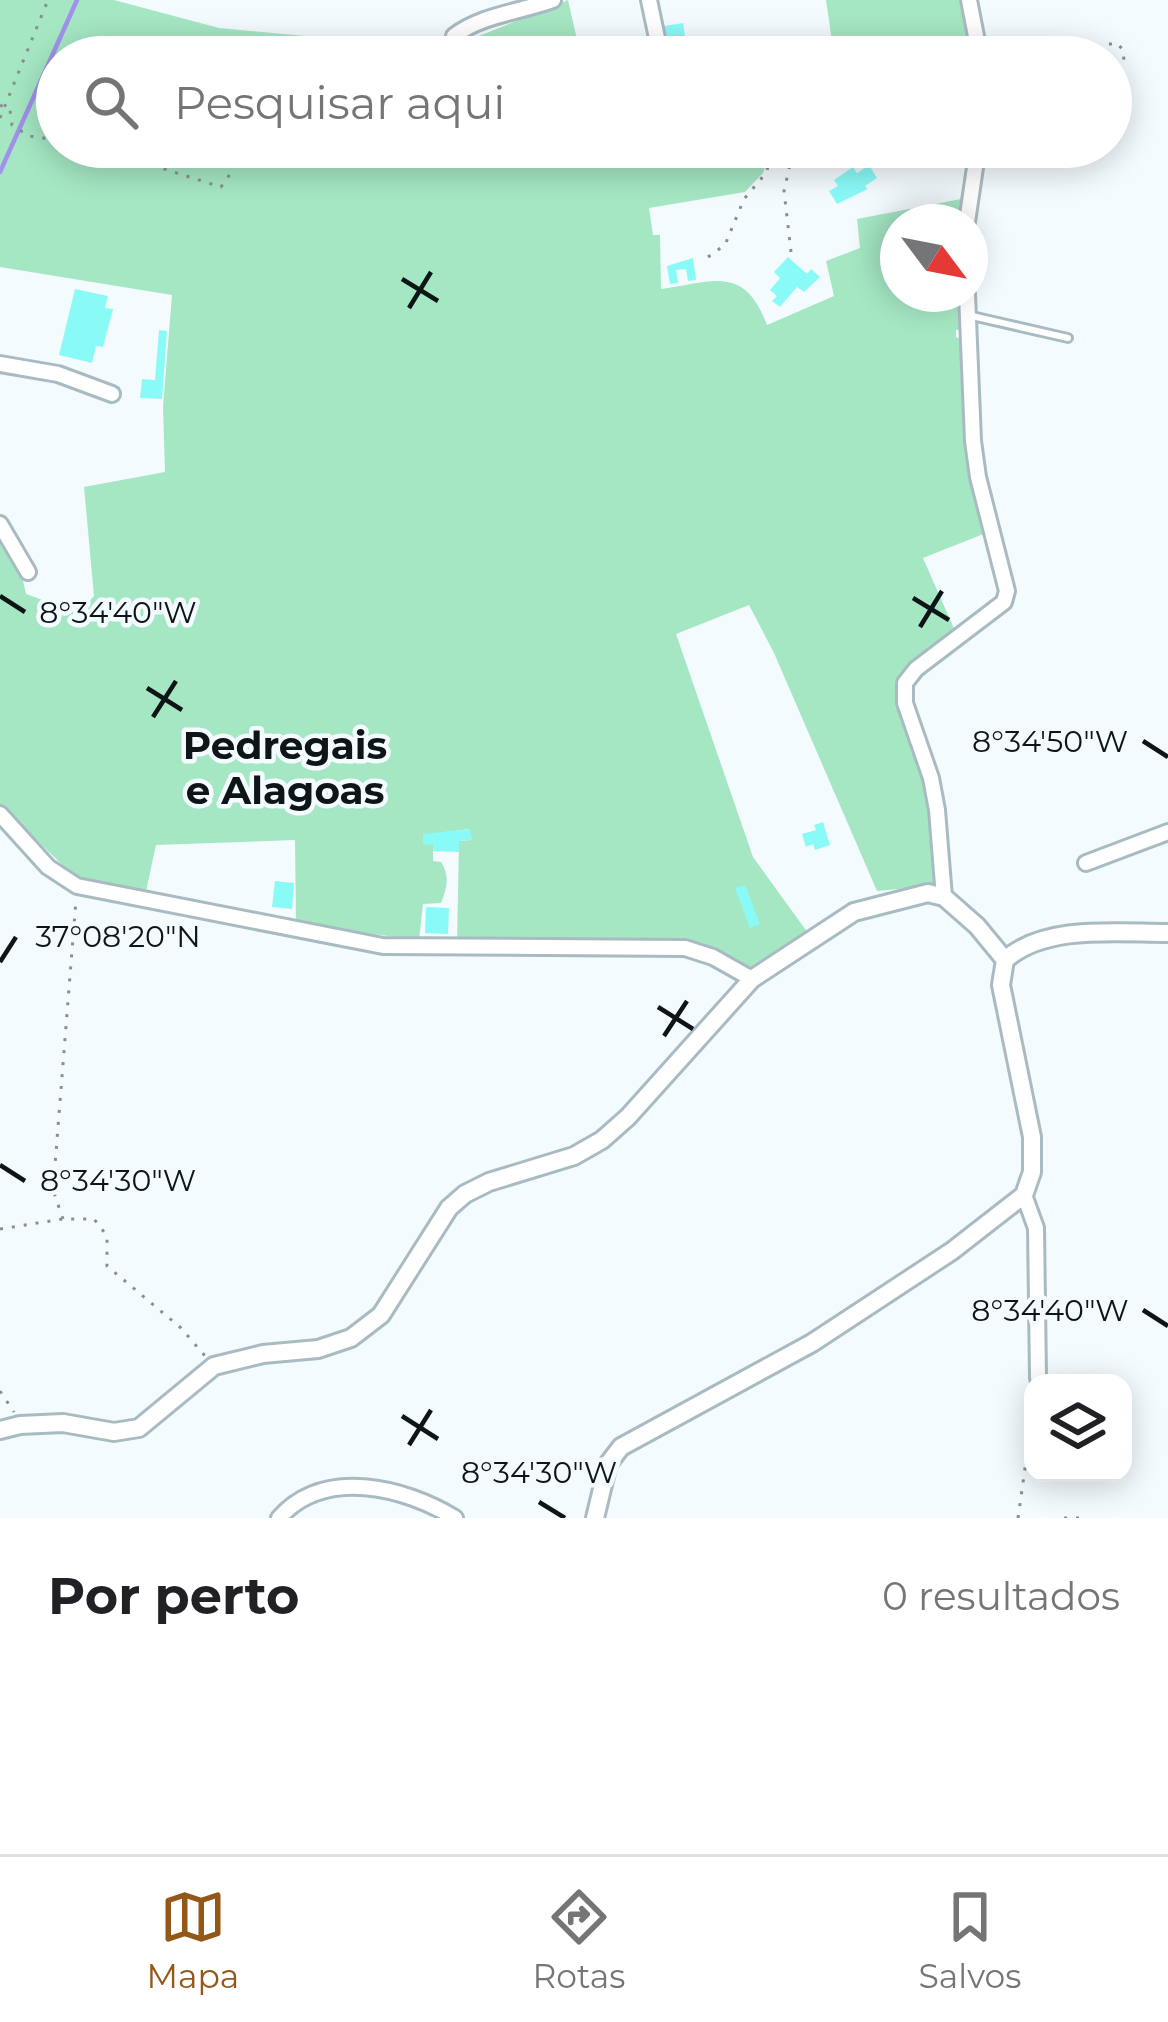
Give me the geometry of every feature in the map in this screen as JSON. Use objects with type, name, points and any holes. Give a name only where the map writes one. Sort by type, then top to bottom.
[{"type":"street","points":[[454,36],[471,23],[553,0]]},
{"type":"street","points":[[649,0],[657,36]]},
{"type":"street","points":[[969,0],[976,36]]},
{"type":"street","points":[[970,204],[975,168]]},
{"type":"street","points":[[944,897],[937,810],[931,778],[904,704],[904,683],[1004,602],[1007,591],[977,477],[968,312]]},
{"type":"street","points":[[0,364],[58,374],[112,394]]},
{"type":"street","points":[[0,524],[28,572]]},
{"type":"street","points":[[0,814],[48,867],[77,886],[383,946],[685,947],[752,980]]},
{"type":"street","points":[[1087,862],[1168,832]]},
{"type":"street","points":[[0,1430],[20,1424],[63,1423],[114,1432],[139,1428],[214,1366],[351,1338],[381,1315],[448,1208],[489,1182],[574,1156],[602,1140],[752,980],[854,912],[928,893],[944,897],[1005,960],[1001,985],[1032,1137],[1032,1172],[1024,1195],[952,1251],[849,1320],[620,1447],[608,1464],[595,1518]]},
{"type":"street","points":[[1005,960],[1028,946],[1069,936],[1168,933]]},
{"type":"street","points":[[1024,1195],[1036,1228],[1038,1374]]},
{"type":"street","points":[[279,1518],[311,1493],[384,1488],[415,1496],[454,1518]]},
{"type":"lane","points":[[968,315],[1068,338]]},
{"type":"path","points":[[0,118],[48,0]]},
{"type":"path","points":[[0,105],[10,110],[12,125],[36,137]]},
{"type":"path","points":[[161,168],[221,187],[234,168]]},
{"type":"path","points":[[708,257],[725,244],[744,199],[768,168]]},
{"type":"path","points":[[789,168],[784,191],[791,252]]},
{"type":"path","points":[[63,1220],[53,1190],[77,886]]},
{"type":"path","points":[[0,1229],[94,1220],[106,1236],[107,1266],[182,1328],[214,1366]]},
{"type":"path","points":[[0,1390],[20,1424]]},
{"type":"path","points":[[1018,1518],[1024,1475]]},
{"type":"path","points":[[1064,1518],[1080,1518]]},
{"type":"green space","points":[[0,0],[114,0],[219,28],[305,36],[36,36],[36,168],[765,168],[745,192],[649,208],[653,235],[660,235],[661,289],[711,281],[737,285],[758,306],[767,325],[834,296],[826,261],[860,248],[857,219],[880,215],[880,312],[962,312],[962,329],[956,330],[956,337],[962,340],[969,456],[986,533],[923,558],[956,633],[895,681],[904,727],[928,792],[931,886],[877,891],[749,605],[676,634],[753,857],[808,933],[754,967],[741,966],[695,942],[457,943],[459,841],[471,840],[469,829],[423,835],[424,844],[433,844],[433,861],[441,862],[447,882],[441,903],[423,904],[419,940],[296,924],[295,840],[156,845],[145,896],[76,878],[0,805],[0,528],[19,562],[26,594],[79,613],[94,596],[84,487],[165,472],[163,406],[172,295],[0,267]]},
{"type":"green space","points":[[568,0],[576,36],[479,36]]},
{"type":"green space","points":[[826,0],[962,0],[970,36],[831,36]]},
{"type":"building","points":[[683,23],[685,36],[665,36],[664,26]]},
{"type":"building","points":[[852,168],[857,173],[871,168],[877,178],[865,186],[868,189],[837,204],[829,191],[838,186],[834,180]]},
{"type":"building","points":[[788,257],[807,274],[811,269],[820,277],[804,292],[797,287],[780,307],[772,301],[777,296],[770,290],[780,278],[774,272]]},
{"type":"building","points":[[693,258],[696,280],[688,281],[686,269],[676,270],[678,283],[670,284],[667,266]]},
{"type":"building","points":[[75,289],[108,296],[105,308],[113,309],[103,347],[96,346],[92,363],[59,355]]},
{"type":"building","points":[[159,330],[167,331],[162,399],[140,398],[142,379],[155,380]]},
{"type":"building","points":[[823,822],[830,845],[815,850],[813,844],[806,847],[802,834]]},
{"type":"building","points":[[470,829],[472,840],[459,841],[459,852],[433,851],[433,844],[423,845],[423,834]]},
{"type":"building","points":[[275,881],[294,883],[292,909],[272,907]]},
{"type":"building","points":[[745,885],[760,924],[750,928],[735,888]]},
{"type":"building","points":[[426,907],[449,908],[448,934],[425,933]]},
{"type":"waterway","points":[[61,36],[77,0]]},
{"type":"waterway","points":[[0,172],[36,92]]},
{"type":"district","name":"Pedregais e Alagoas","points":[[285,768]]}]
